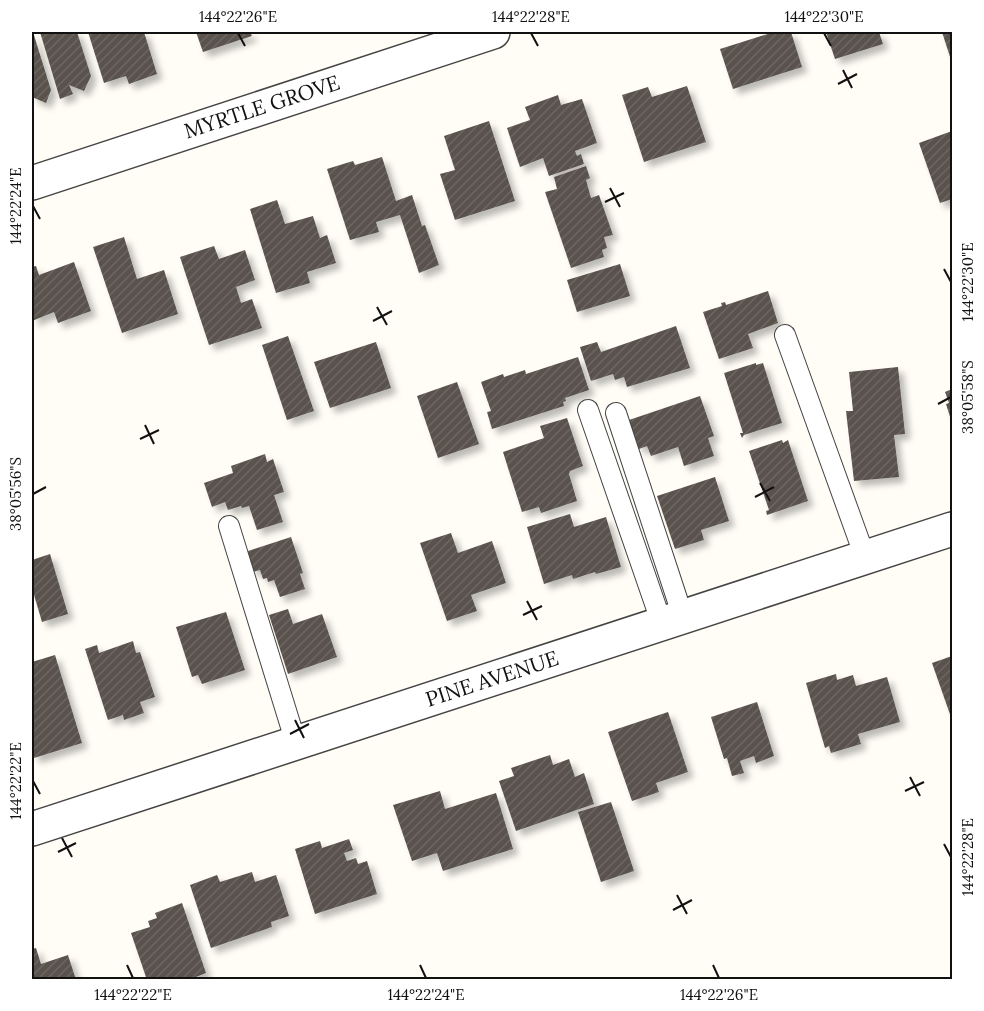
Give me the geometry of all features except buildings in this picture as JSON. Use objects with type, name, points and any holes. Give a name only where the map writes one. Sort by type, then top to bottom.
[{"type":"street","name":"MYRTLE GROVE","points":[[32,183],[493,32]]},
{"type":"street","name":"PINE AVENUE","points":[[32,830],[952,529]]},
{"type":"lane","points":[[785,335],[865,557]]},
{"type":"lane","points":[[588,410],[672,620]]},
{"type":"lane","points":[[616,413],[672,620]]},
{"type":"lane","points":[[229,526],[296,743]]}]
